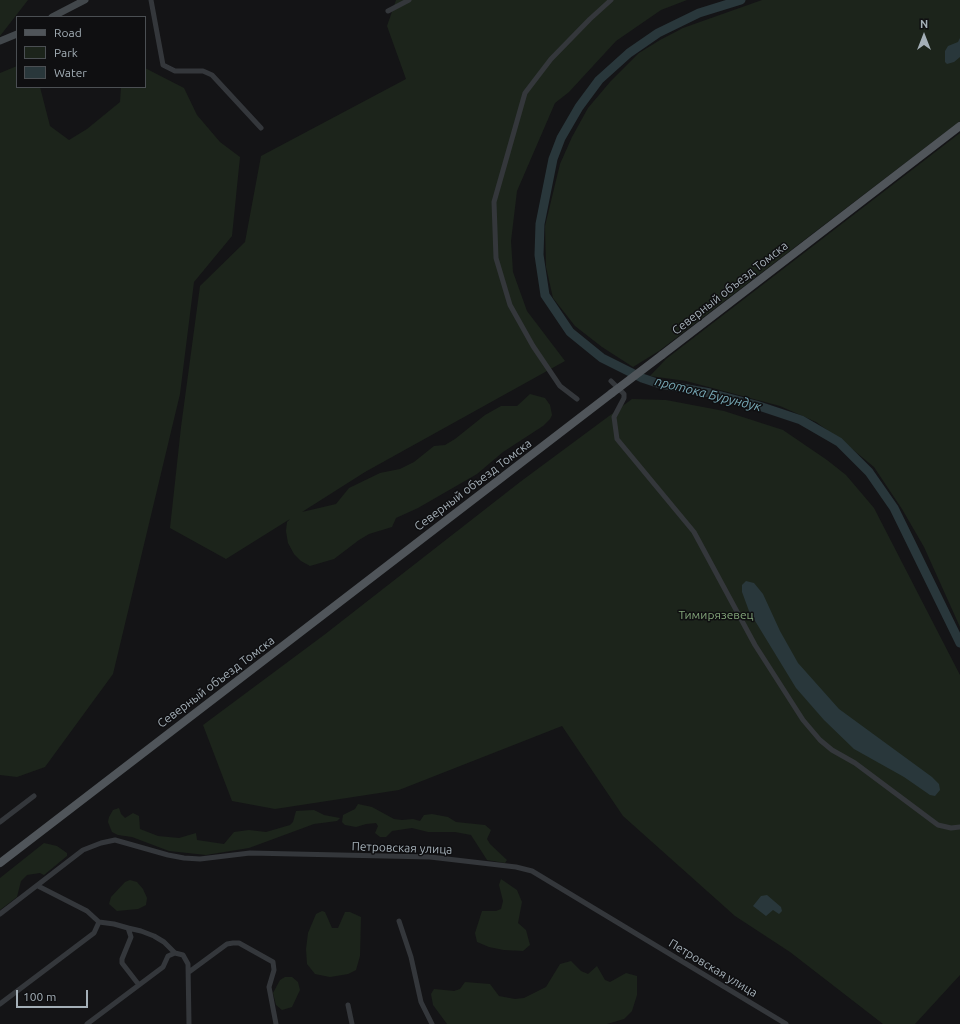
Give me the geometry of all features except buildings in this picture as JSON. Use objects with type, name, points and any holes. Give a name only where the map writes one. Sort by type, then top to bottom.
[{"type":"main road","name":"Северный объезд Томска","points":[[0,862],[960,126]]},
{"type":"street","points":[[54,16],[85,0]]},
{"type":"street","points":[[151,0],[163,65],[175,71],[203,71],[212,75],[261,128]]},
{"type":"street","points":[[388,11],[409,0]]},
{"type":"street","points":[[577,399],[560,386],[533,346],[510,304],[496,258],[494,202],[525,92],[551,59],[611,0]]},
{"type":"street","points":[[0,41],[16,34]]},
{"type":"street","points":[[611,381],[624,394],[624,398],[614,417],[617,439],[694,532],[752,640],[803,720],[820,740],[832,750],[855,763],[938,825],[951,828],[960,827]]},
{"type":"street","points":[[0,822],[34,796]]},
{"type":"street","name":"Петровская улица","points":[[0,914],[38,886],[82,850],[115,840],[184,858],[200,859],[250,853],[430,857],[516,867],[532,871],[786,1024]]},
{"type":"street","points":[[38,886],[88,911],[99,922],[114,924],[154,936],[164,942],[175,953],[183,955],[187,960],[189,972],[189,1024]]},
{"type":"street","points":[[0,1004],[94,934],[99,922]]},
{"type":"street","points":[[399,922],[411,957],[421,1002],[432,1024]]},
{"type":"street","points":[[128,928],[131,937],[122,963],[139,985]]},
{"type":"street","points":[[189,972],[227,944],[233,943],[239,943],[273,962],[274,970],[269,987],[276,1024]]},
{"type":"street","points":[[87,1024],[163,966],[168,956],[175,953]]},
{"type":"street","points":[[348,1004],[352,1024]]},
{"type":"green space","points":[[0,0],[28,0],[0,36]]},
{"type":"green space","points":[[396,0],[687,0],[661,10],[616,41],[569,92],[555,103],[517,191],[511,241],[513,272],[527,311],[565,361],[365,472],[302,512],[336,504],[349,488],[380,473],[400,469],[414,462],[434,446],[445,445],[455,439],[485,415],[501,406],[517,406],[530,394],[545,398],[550,405],[552,415],[550,419],[543,426],[503,452],[477,474],[418,508],[396,518],[392,527],[369,534],[334,559],[310,566],[301,561],[294,554],[288,543],[286,531],[287,522],[290,519],[226,559],[170,528],[181,427],[200,286],[245,242],[261,156],[406,79],[387,26]]},
{"type":"green space","points":[[762,0],[960,0],[960,121],[659,351],[633,367],[602,347],[575,326],[553,298],[546,267],[545,226],[560,164],[572,137],[588,108],[610,82],[639,53],[683,28]]},
{"type":"green space","points":[[16,66],[16,88],[40,88],[50,126],[69,140],[87,129],[120,102],[121,88],[146,88],[146,69],[184,88],[197,115],[220,142],[240,157],[232,236],[194,282],[180,394],[113,674],[45,767],[17,777],[0,775],[0,73]]},
{"type":"green space","points":[[960,133],[960,627],[924,547],[902,509],[874,467],[846,444],[816,422],[780,406],[686,381],[650,376],[666,359]]},
{"type":"green space","name":"Тимирязевец","points":[[632,399],[666,400],[724,411],[783,430],[846,475],[874,508],[960,675],[960,975],[915,1024],[883,1024],[790,952],[735,916],[623,816],[562,726],[399,790],[275,809],[232,801],[203,725],[324,635],[520,482]]},
{"type":"green space","points":[[358,804],[372,807],[394,819],[413,819],[420,821],[424,815],[432,814],[448,817],[456,822],[485,825],[491,830],[487,839],[490,844],[507,860],[505,863],[487,860],[471,835],[455,832],[428,832],[412,828],[392,831],[386,837],[380,837],[375,833],[378,826],[376,823],[356,827],[345,825],[342,822],[343,815],[355,809]]},
{"type":"green space","points":[[119,808],[121,814],[125,818],[133,813],[139,816],[140,829],[158,836],[179,838],[196,833],[197,840],[224,844],[234,832],[249,830],[266,832],[290,825],[293,822],[296,811],[314,810],[324,815],[340,818],[337,821],[314,824],[249,848],[206,855],[169,851],[132,837],[118,835],[112,832],[108,822],[109,817],[113,810]]},
{"type":"green space","points":[[44,843],[57,846],[67,853],[67,856],[44,875],[40,873],[27,875],[21,881],[17,897],[0,910],[0,878]]},
{"type":"green space","points":[[501,879],[517,890],[522,902],[518,923],[526,930],[530,945],[523,951],[504,950],[489,947],[477,942],[475,933],[482,911],[496,911],[501,909],[503,901],[499,885]]},
{"type":"green space","points":[[130,880],[137,882],[143,889],[147,898],[146,905],[138,909],[117,911],[109,904],[111,897],[125,882]]},
{"type":"green space","points":[[322,911],[325,912],[332,928],[338,928],[345,912],[350,912],[361,917],[360,956],[356,970],[348,974],[330,977],[315,974],[307,964],[306,949],[308,933],[316,914]]},
{"type":"green space","points":[[571,961],[581,971],[588,974],[597,966],[605,980],[610,982],[626,973],[637,976],[637,995],[632,1011],[624,1019],[607,1024],[447,1024],[433,1005],[431,994],[434,989],[454,991],[460,989],[465,982],[490,984],[499,996],[515,999],[524,998],[546,987],[560,964]]},
{"type":"green space","points":[[285,977],[292,977],[298,982],[300,990],[292,1007],[282,1010],[276,1005],[273,993],[280,980]]},
{"type":"water","points":[[960,38],[960,57],[954,62],[947,64],[945,62],[945,51],[948,46],[958,42]]},
{"type":"water","points":[[746,581],[754,583],[763,594],[780,631],[798,663],[839,709],[932,777],[939,784],[940,790],[935,796],[930,795],[904,777],[854,749],[824,720],[796,688],[749,611],[742,592],[742,585]]},
{"type":"water","points":[[767,895],[781,907],[782,911],[779,914],[773,910],[766,916],[753,906],[761,896]]},
{"type":"waterway","name":"протока Бурундук","points":[[741,0],[699,13],[658,33],[629,53],[599,80],[579,107],[561,138],[553,159],[540,224],[539,255],[545,295],[570,332],[602,358],[642,378],[660,384],[710,393],[756,405],[801,420],[839,442],[869,472],[894,508],[960,643]]}]
